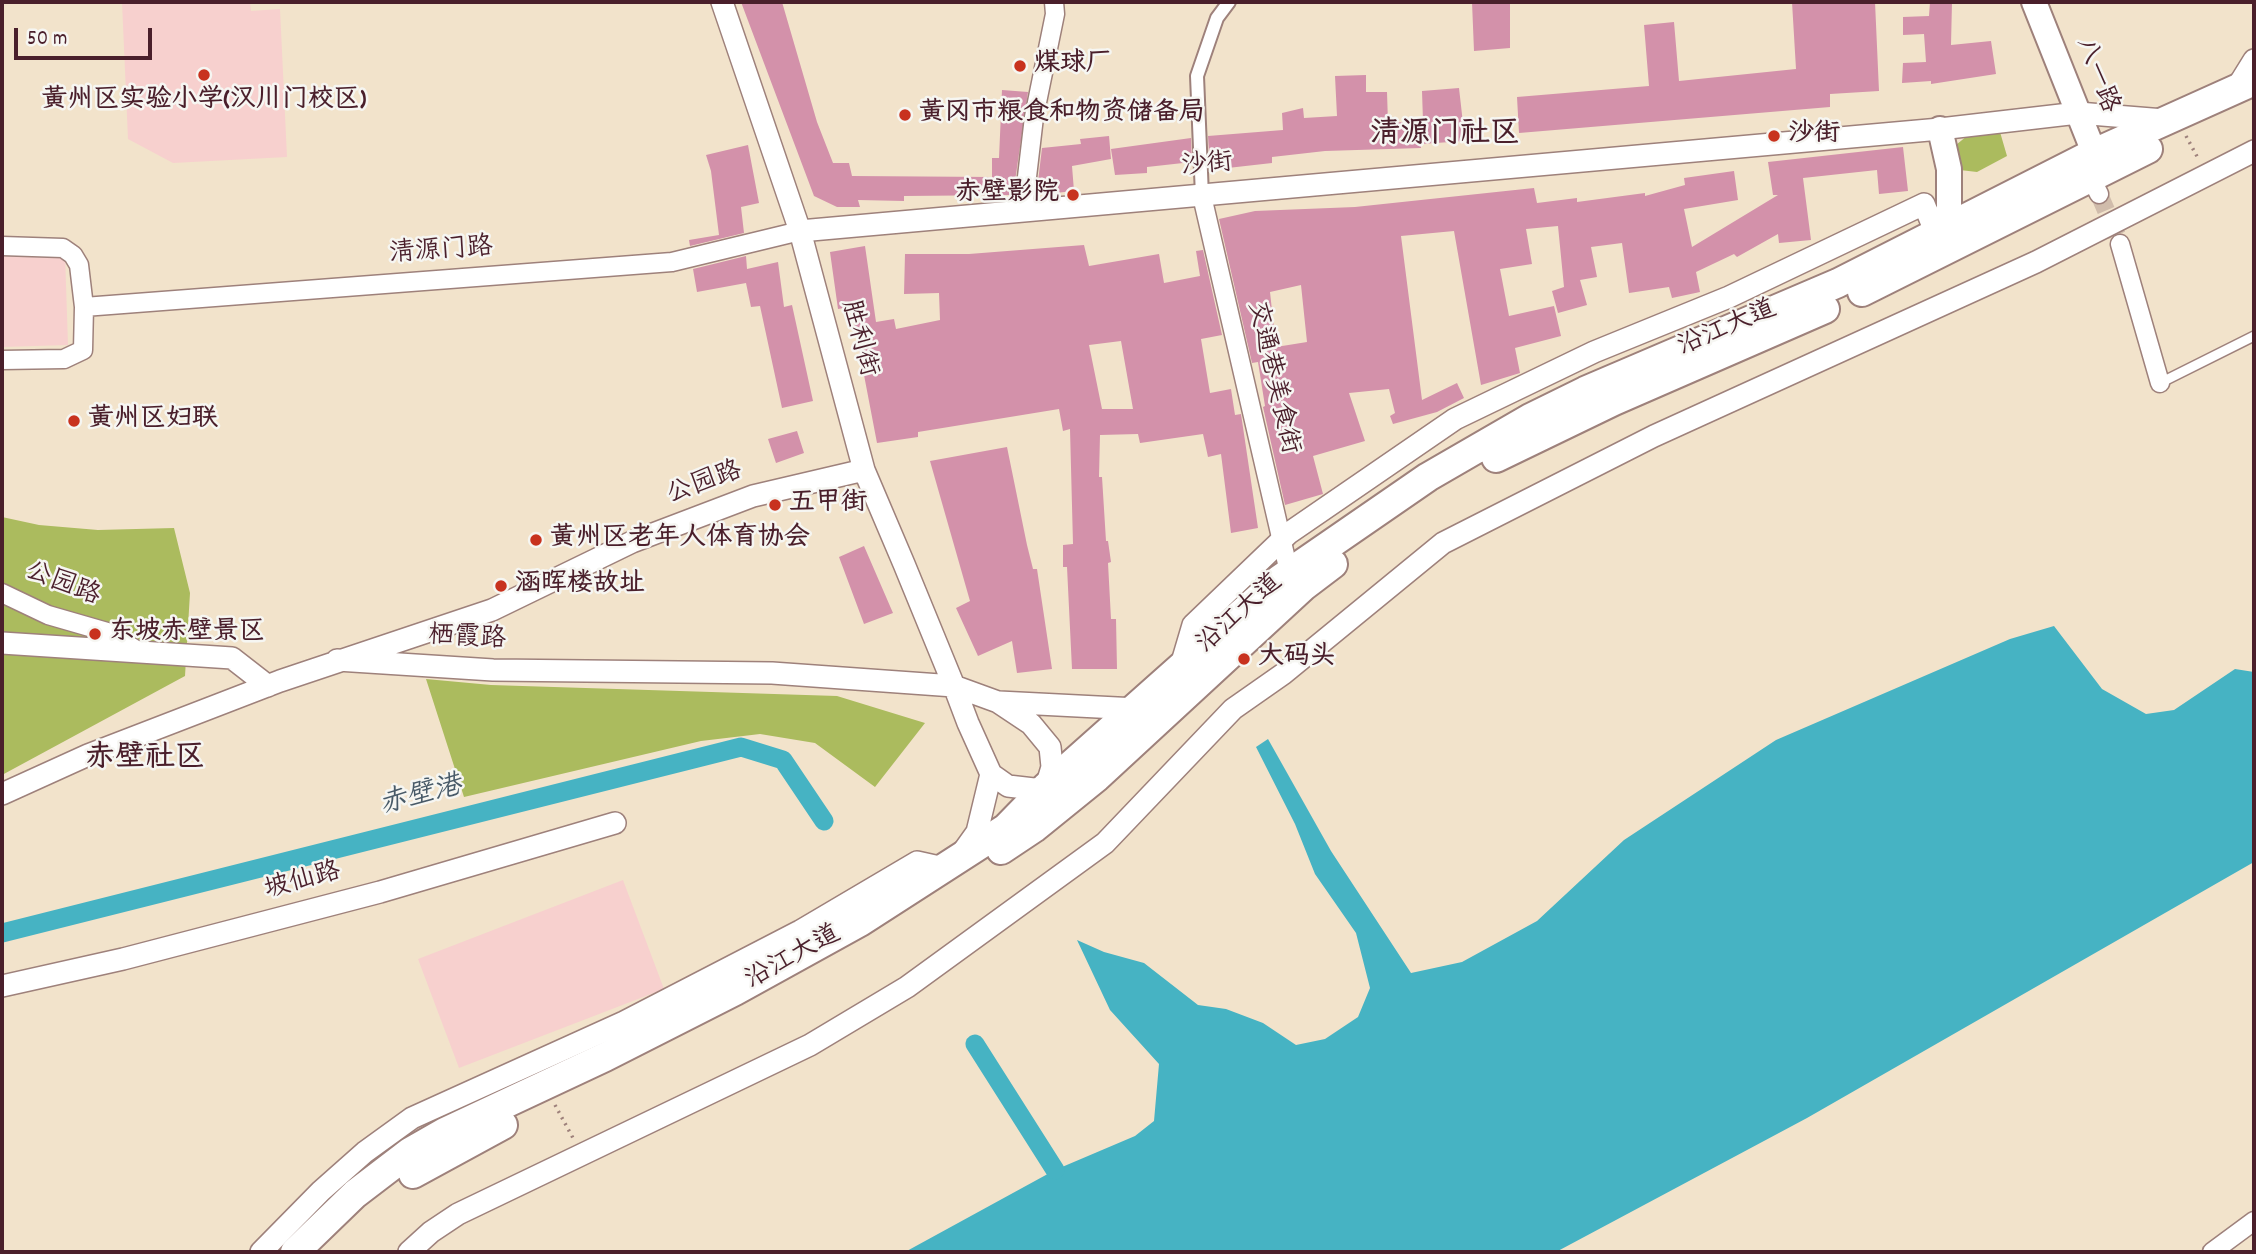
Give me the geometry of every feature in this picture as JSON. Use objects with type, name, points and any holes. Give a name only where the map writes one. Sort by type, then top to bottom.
[{"type":"main road","name":"八一路","points":[[2034,2],[2078,113],[2096,174]]},
{"type":"main road","name":"沿江大道","points":[[320,1252],[378,1198],[432,1161],[698,1030],[812,967],[1034,828],[1097,777],[1304,586],[1400,515],[1509,450],[1857,295],[2096,174],[2176,126],[2248,90]]},
{"type":"main road","points":[[1936,234],[1949,209],[1949,169],[1940,129]]},
{"type":"main road","name":"沿江大道","points":[[295,1252],[355,1194],[410,1152],[445,1132],[605,1057],[735,991],[860,922],[1006,828],[1046,787],[1289,572],[1428,477],[1530,418],[1838,283],[1936,234],[2096,174]]},
{"type":"street","name":"胜利街","points":[[722,2],[800,231],[864,470],[991,774]]},
{"type":"street","points":[[1023,211],[1034,117],[1055,14],[1054,2]]},
{"type":"street","points":[[1202,195],[1198,76],[1217,18],[1229,2]]},
{"type":"street","points":[[2248,90],[2254,60]]},
{"type":"street","name":"沙街","points":[[800,231],[1940,129],[2078,113],[2176,126]]},
{"type":"street","points":[[409,1252],[431,1232],[458,1214],[810,1045],[928,972],[1105,842],[1233,709],[1283,674],[1443,543],[1654,436],[2036,262],[2254,152]]},
{"type":"street","name":"交通巷美食街","points":[[1202,195],[1289,572]]},
{"type":"street","points":[[1180,670],[1193,625],[1282,541],[1455,419],[1594,352],[1729,297],[1924,204],[1936,234]]},
{"type":"street","name":"清源门路","points":[[84,307],[672,262],[800,231]]},
{"type":"street","points":[[2120,244],[2160,383]]},
{"type":"street","points":[[2,246],[63,248],[73,255],[79,265],[84,307],[83,350],[64,359],[2,360]]},
{"type":"street","name":"公园路","points":[[337,660],[492,611],[632,542],[753,496],[864,470]]},
{"type":"street","name":"公园路","points":[[2,593],[48,615],[107,632],[138,651]]},
{"type":"street","points":[[2,643],[232,658],[268,686]]},
{"type":"street","name":"栖霞路","points":[[2,794],[88,755],[337,660],[493,670],[772,673],[954,686],[998,702]]},
{"type":"street","points":[[998,702],[1031,724],[1050,747],[1052,767],[1034,828]]},
{"type":"street","points":[[998,702],[1137,709]]},
{"type":"street","points":[[261,1252],[321,1191],[375,1144],[412,1118],[624,1022],[800,931],[917,862],[951,864],[977,832],[991,774],[1008,786],[1034,789],[1046,787]]},
{"type":"street","name":"坡仙路","points":[[2,986],[123,959],[380,892],[615,823]]},
{"type":"street","points":[[2212,1252],[2254,1221]]},
{"type":"lane","points":[[2160,383],[2254,336]]},
{"type":"path","points":[[2176,126],[2207,174]]},
{"type":"path","points":[[553,1100],[583,1155]]},
{"type":"shaded area","name":"黄州区实验小学(汉川门校区)","points":[[122,2],[250,2],[251,11],[280,9],[287,157],[173,163],[128,139]]},
{"type":"shaded area","points":[[65,254],[68,345],[2,347],[2,256]]},
{"type":"shaded area","points":[[623,880],[664,989],[459,1068],[418,959]]},
{"type":"green space","points":[[2000,132],[2007,156],[1977,172],[1960,170],[1951,149],[1967,136]]},
{"type":"green space","name":"东坡赤壁景区","points":[[2,517],[39,525],[98,530],[174,528],[190,593],[185,676],[2,775]]},
{"type":"green space","points":[[426,679],[491,685],[837,696],[925,723],[875,787],[815,743],[760,734],[701,741],[464,797]]},
{"type":"water","points":[[2054,626],[2102,689],[2146,714],[2174,710],[2235,669],[2254,672],[2254,862],[1807,1118],[1556,1252],[905,1252],[1055,1170],[1135,1136],[1154,1121],[1159,1064],[1110,1010],[1077,940],[1104,952],[1144,963],[1198,1005],[1226,1009],[1263,1023],[1296,1045],[1325,1039],[1358,1017],[1370,988],[1356,933],[1315,874],[1295,824],[1256,747],[1268,739],[1331,851],[1411,973],[1462,962],[1537,921],[1624,840],[1776,740],[2010,639]]},
{"type":"building","points":[[741,2],[782,2],[817,122],[833,163],[849,163],[852,176],[992,177],[992,158],[999,158],[1002,90],[1028,92],[1013,195],[904,196],[904,201],[858,200],[860,207],[837,207],[814,196]]},
{"type":"building","points":[[1472,2],[1510,2],[1510,48],[1474,51]]},
{"type":"building","points":[[1792,2],[1875,2],[1879,91],[1830,94],[1830,107],[1519,133],[1517,97],[1649,86],[1644,25],[1674,22],[1679,81],[1796,69]]},
{"type":"building","points":[[1930,2],[1952,2],[1951,45],[1991,41],[1996,74],[1931,84],[1931,81],[1902,83],[1903,63],[1926,62],[1924,34],[1903,35],[1903,17],[1929,16]]},
{"type":"building","points":[[1366,75],[1366,92],[1387,92],[1388,123],[1423,121],[1422,91],[1459,88],[1465,141],[1421,144],[1421,148],[1325,151],[1272,157],[1272,163],[1210,170],[1208,136],[1283,130],[1282,113],[1303,108],[1304,118],[1337,116],[1335,76]]},
{"type":"building","points":[[1109,136],[1111,159],[1072,166],[1074,191],[1055,193],[1054,188],[1037,190],[1042,148],[1081,144],[1080,139]]},
{"type":"building","points":[[1191,138],[1192,162],[1147,167],[1147,173],[1115,175],[1111,149]]},
{"type":"building","points":[[748,145],[759,203],[741,207],[744,233],[690,246],[689,240],[719,235],[711,171],[706,155]]},
{"type":"building","points":[[1903,147],[1908,191],[1879,194],[1877,170],[1803,178],[1811,240],[1779,243],[1778,234],[1737,257],[1734,254],[1696,272],[1700,292],[1672,298],[1669,287],[1629,293],[1622,243],[1591,247],[1597,277],[1580,280],[1587,305],[1558,313],[1552,291],[1564,287],[1558,226],[1526,229],[1532,264],[1500,269],[1509,316],[1554,306],[1561,336],[1515,348],[1520,373],[1481,385],[1454,231],[1401,236],[1422,400],[1457,383],[1464,398],[1437,412],[1393,424],[1390,416],[1395,413],[1389,389],[1349,393],[1365,441],[1313,456],[1323,494],[1285,505],[1263,407],[1258,362],[1252,363],[1219,219],[1255,211],[1355,207],[1534,188],[1537,203],[1577,198],[1577,202],[1645,193],[1645,196],[1685,185],[1684,178],[1734,171],[1738,200],[1684,209],[1692,247],[1778,195],[1773,195],[1768,162]],"holes":[[[1301,285],[1307,342],[1276,347],[1270,292]]]},
{"type":"building","points":[[1084,245],[1089,266],[1159,254],[1164,283],[1200,276],[1196,251],[1203,250],[1222,335],[1201,339],[1210,393],[1231,389],[1235,415],[1241,414],[1258,528],[1231,533],[1221,454],[1208,457],[1203,434],[1140,443],[1138,434],[1100,435],[1099,477],[1102,477],[1106,541],[1111,562],[1108,563],[1111,619],[1116,619],[1117,669],[1072,669],[1067,567],[1063,567],[1063,545],[1073,544],[1070,429],[1063,431],[1059,409],[918,432],[918,437],[877,443],[851,307],[838,309],[830,252],[865,246],[876,322],[894,319],[896,329],[940,320],[939,293],[904,294],[905,254],[969,254]],"holes":[[[1121,341],[1133,409],[1102,409],[1089,345]]]},
{"type":"building","points":[[746,256],[747,269],[778,262],[784,307],[792,305],[813,401],[782,408],[760,306],[751,307],[746,283],[697,292],[693,269]]},
{"type":"building","points":[[797,431],[804,453],[776,463],[768,439]]},
{"type":"building","points":[[1007,447],[1027,545],[1033,569],[1037,569],[1052,669],[1017,673],[1012,641],[978,656],[956,608],[970,601],[930,461]]},
{"type":"building","points":[[864,546],[893,613],[864,624],[839,557]]},
{"type":"waterway","name":"赤壁港","points":[[2,933],[741,747],[783,760],[824,821]]},
{"type":"waterway","points":[[975,1044],[1055,1170]]},
{"type":"tunnel","points":[[2099,194],[2117,236]]},
{"type":"place","name":"煤球厂","points":[[1020,66]]},
{"type":"place","name":"黄州区实验小学(汉川门校区)","points":[[204,75]]},
{"type":"place","name":"黄冈市粮食和物资储备局","points":[[905,115]]},
{"type":"place","name":"沙街","points":[[1774,136]]},
{"type":"place","name":"赤壁影院","points":[[1073,195]]},
{"type":"place","name":"黄州区妇联","points":[[74,421]]},
{"type":"place","name":"五甲街","points":[[775,505]]},
{"type":"place","name":"黄州区老年人体育协会","points":[[536,540]]},
{"type":"place","name":"涵晖楼故址","points":[[501,586]]},
{"type":"place","name":"东坡赤壁景区","points":[[95,634]]},
{"type":"place","name":"大码头","points":[[1244,659]]},
{"type":"district","name":"清源门社区","points":[[1445,137]]},
{"type":"district","name":"赤壁社区","points":[[145,761]]}]
